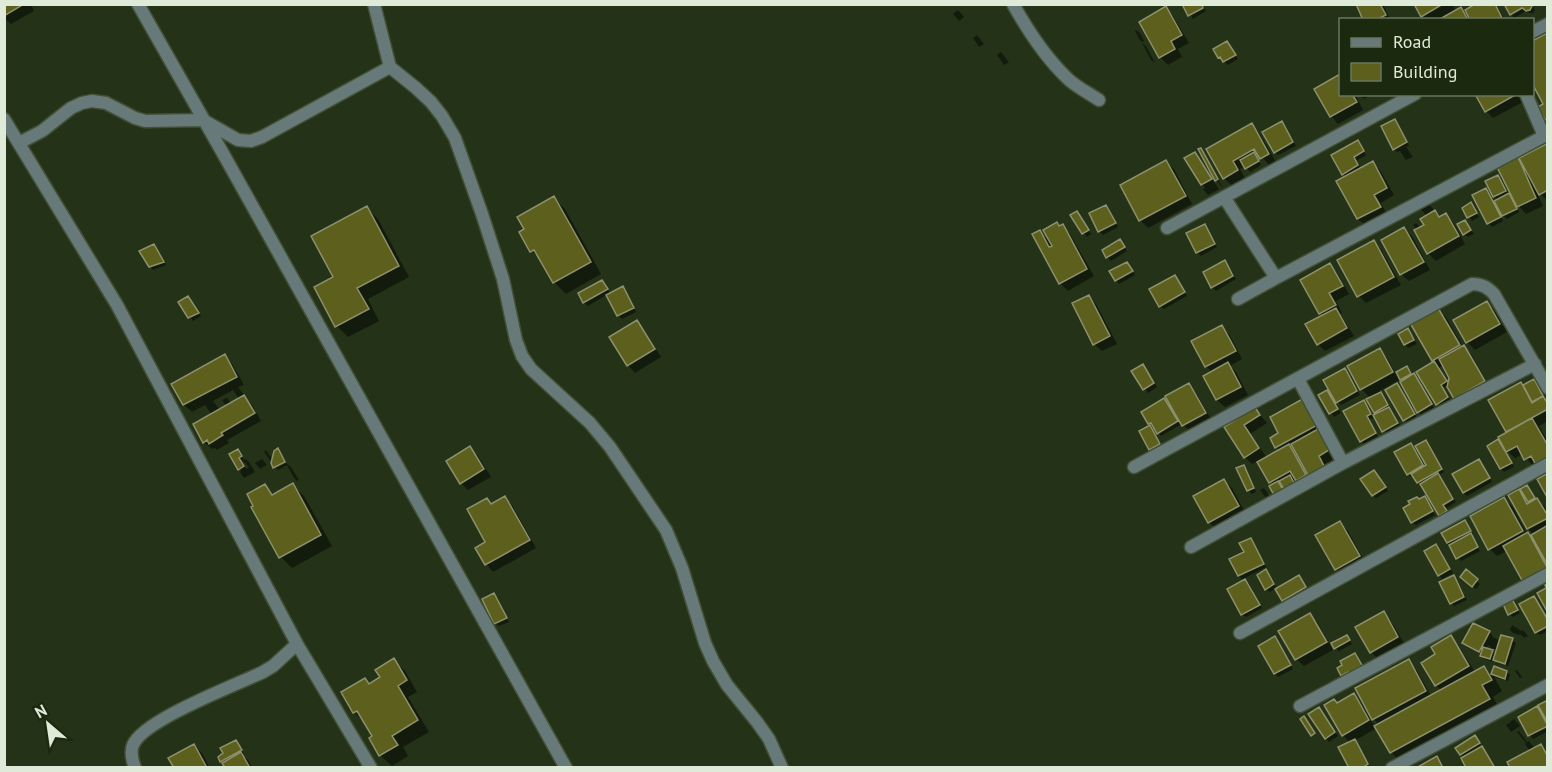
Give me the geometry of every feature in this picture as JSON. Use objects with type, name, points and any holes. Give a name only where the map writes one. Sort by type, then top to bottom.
[{"type":"street","points":[[138,4],[566,768]]},
{"type":"street","points":[[374,4],[390,67],[431,102],[455,138],[503,279],[516,340],[522,356],[531,369],[590,423],[610,447],[666,530],[682,568],[705,643],[713,661],[727,685],[770,739],[782,768]]},
{"type":"street","points":[[1013,4],[1026,27],[1068,79],[1099,100]]},
{"type":"street","points":[[1534,31],[1548,24]]},
{"type":"street","points":[[20,143],[42,131],[71,108],[92,101],[106,103],[145,121],[203,120],[238,140],[251,141],[390,67]]},
{"type":"street","points":[[1167,228],[1411,96]]},
{"type":"street","points":[[1239,299],[1546,135],[1527,96]]},
{"type":"street","points":[[5,121],[117,305],[297,644],[371,768]]},
{"type":"street","points":[[1224,197],[1276,278]]},
{"type":"street","points":[[1134,467],[1472,284],[1480,284],[1494,294],[1548,388]]},
{"type":"street","points":[[1191,547],[1343,463],[1534,364]]},
{"type":"street","points":[[1298,379],[1343,463]]},
{"type":"street","points":[[1240,633],[1548,464]]},
{"type":"street","points":[[1300,706],[1548,574]]},
{"type":"street","points":[[135,768],[131,756],[132,746],[139,735],[183,709],[273,666],[297,644]]},
{"type":"street","points":[[1392,768],[1548,685]]},
{"type":"building","points":[[4,4],[24,4],[4,16]]},
{"type":"building","points":[[1182,4],[1202,4],[1203,8],[1188,16]]},
{"type":"building","points":[[1356,4],[1380,4],[1386,15],[1380,18],[1362,18]]},
{"type":"building","points":[[1414,4],[1443,4],[1421,17]]},
{"type":"building","points":[[1475,4],[1495,4],[1502,18],[1469,18],[1465,10]]},
{"type":"building","points":[[1504,4],[1531,4],[1532,6],[1530,10],[1526,11],[1522,8],[1510,15]]},
{"type":"building","points":[[1166,6],[1182,35],[1171,41],[1175,49],[1159,58],[1139,22]]},
{"type":"building","points":[[1461,7],[1467,18],[1442,18]]},
{"type":"building","points":[[1547,33],[1548,119],[1545,120],[1538,107],[1543,104],[1534,87],[1534,40]]},
{"type":"building","points":[[1227,41],[1236,55],[1223,62],[1213,49]]},
{"type":"building","points":[[1339,75],[1339,96],[1353,96],[1357,102],[1330,117],[1314,89]]},
{"type":"building","points":[[1476,96],[1513,96],[1485,112]]},
{"type":"building","points":[[1395,119],[1407,142],[1393,150],[1381,126]]},
{"type":"building","points":[[1282,121],[1293,142],[1274,153],[1262,132]]},
{"type":"building","points":[[1252,123],[1269,154],[1260,159],[1254,149],[1233,161],[1238,170],[1223,179],[1206,149]]},
{"type":"building","points":[[1358,140],[1364,151],[1354,157],[1358,165],[1342,175],[1331,155]]},
{"type":"building","points":[[1548,143],[1548,190],[1539,195],[1519,158]]},
{"type":"building","points":[[1201,148],[1218,179],[1215,181],[1198,149]]},
{"type":"building","points":[[1195,152],[1212,179],[1201,185],[1184,158]]},
{"type":"building","points":[[1254,152],[1259,161],[1245,169],[1240,160]]},
{"type":"building","points":[[1518,157],[1536,198],[1517,207],[1497,167]]},
{"type":"building","points":[[1166,160],[1186,196],[1139,221],[1120,185]]},
{"type":"building","points":[[1373,161],[1387,188],[1374,195],[1381,207],[1357,219],[1336,181]]},
{"type":"building","points":[[1498,175],[1506,191],[1493,197],[1485,181]]},
{"type":"building","points":[[1486,188],[1501,217],[1487,224],[1472,195]]},
{"type":"building","points":[[1509,193],[1517,209],[1502,216],[1494,201]]},
{"type":"building","points":[[554,196],[591,262],[553,283],[534,250],[530,252],[519,232],[524,229],[517,217]]},
{"type":"building","points":[[1471,202],[1477,213],[1467,218],[1462,208]]},
{"type":"building","points":[[1106,205],[1116,223],[1098,232],[1089,213]]},
{"type":"building","points":[[367,206],[399,266],[357,288],[369,309],[335,327],[314,287],[333,277],[311,236]]},
{"type":"building","points":[[1435,210],[1439,217],[1446,213],[1459,236],[1427,254],[1414,230],[1424,225],[1420,219]]},
{"type":"building","points":[[1077,211],[1089,230],[1082,234],[1070,215]]},
{"type":"building","points":[[1465,220],[1471,230],[1463,235],[1457,224]]},
{"type":"building","points":[[1057,222],[1059,226],[1063,224],[1087,269],[1059,284],[1032,234],[1040,230],[1049,247],[1052,246],[1043,230]]},
{"type":"building","points":[[1205,224],[1215,244],[1196,253],[1186,233]]},
{"type":"building","points":[[1404,227],[1424,262],[1400,275],[1381,240]]},
{"type":"building","points":[[1120,239],[1125,247],[1106,258],[1102,250]]},
{"type":"building","points":[[1374,240],[1394,277],[1357,297],[1337,260]]},
{"type":"building","points":[[154,244],[164,262],[149,267],[139,251]]},
{"type":"building","points":[[1225,260],[1233,276],[1211,288],[1203,272]]},
{"type":"building","points":[[1127,262],[1133,271],[1115,281],[1109,271]]},
{"type":"building","points":[[1330,263],[1343,286],[1329,293],[1336,305],[1319,314],[1300,280]]},
{"type":"building","points":[[1175,275],[1185,292],[1159,307],[1149,289]]},
{"type":"building","points":[[602,280],[608,289],[583,303],[578,293]]},
{"type":"building","points":[[623,286],[634,308],[617,316],[606,295]]},
{"type":"building","points":[[1089,295],[1110,336],[1093,345],[1072,303]]},
{"type":"building","points":[[188,296],[199,313],[188,318],[178,302]]},
{"type":"building","points":[[1487,301],[1500,324],[1466,343],[1453,320]]},
{"type":"building","points":[[1336,308],[1347,328],[1317,345],[1305,324]]},
{"type":"building","points":[[1438,308],[1460,345],[1432,361],[1410,323]]},
{"type":"building","points":[[637,320],[655,349],[627,366],[609,337]]},
{"type":"building","points":[[1222,325],[1236,351],[1205,367],[1191,341]]},
{"type":"building","points":[[1408,328],[1414,340],[1404,345],[1398,334]]},
{"type":"building","points":[[1464,345],[1485,381],[1454,399],[1447,387],[1449,378],[1439,359]]},
{"type":"building","points":[[1380,348],[1393,372],[1360,390],[1347,366]]},
{"type":"building","points":[[225,354],[237,377],[183,405],[171,384]]},
{"type":"building","points":[[1434,361],[1447,381],[1441,385],[1448,397],[1436,405],[1416,372]]},
{"type":"building","points":[[1228,362],[1241,387],[1216,400],[1203,376]]},
{"type":"building","points":[[1143,364],[1154,383],[1143,390],[1131,371]]},
{"type":"building","points":[[1407,366],[1411,374],[1400,380],[1396,372]]},
{"type":"building","points":[[1345,368],[1357,391],[1336,403],[1323,380]]},
{"type":"building","points":[[1414,373],[1432,404],[1417,413],[1400,382]]},
{"type":"building","points":[[1534,379],[1543,396],[1532,402],[1523,385]]},
{"type":"building","points":[[1521,382],[1532,403],[1543,396],[1548,409],[1506,432],[1488,400]]},
{"type":"building","points":[[1189,383],[1206,413],[1182,426],[1165,396]]},
{"type":"building","points":[[1397,383],[1415,414],[1403,421],[1385,390]]},
{"type":"building","points":[[1327,390],[1338,409],[1329,414],[1318,395]]},
{"type":"building","points":[[1381,392],[1388,405],[1374,413],[1366,399]]},
{"type":"building","points":[[244,395],[255,413],[221,433],[223,435],[209,444],[207,440],[203,443],[193,424]]},
{"type":"building","points":[[1306,397],[1321,423],[1275,448],[1270,438],[1278,433],[1270,417]]},
{"type":"building","points":[[1164,398],[1178,421],[1157,434],[1141,412]]},
{"type":"building","points":[[1364,400],[1371,414],[1367,416],[1376,433],[1360,442],[1343,411]]},
{"type":"building","points":[[1255,407],[1260,415],[1244,425],[1259,448],[1244,458],[1224,427]]},
{"type":"building","points":[[1389,407],[1398,423],[1382,432],[1373,415]]},
{"type":"building","points":[[1532,418],[1548,446],[1548,459],[1536,465],[1531,456],[1524,460],[1517,446],[1506,452],[1498,437]]},
{"type":"building","points":[[1150,425],[1160,444],[1149,450],[1139,431]]},
{"type":"building","points":[[1318,429],[1329,450],[1319,456],[1325,468],[1309,477],[1291,444]]},
{"type":"building","points":[[1498,439],[1512,463],[1500,469],[1487,446]]},
{"type":"building","points":[[1426,440],[1442,469],[1417,483],[1411,474],[1426,465],[1415,446]]},
{"type":"building","points":[[1411,443],[1423,465],[1407,475],[1394,452]]},
{"type":"building","points":[[1289,444],[1306,475],[1296,481],[1290,471],[1269,483],[1257,462]]},
{"type":"building","points":[[470,446],[484,469],[460,484],[446,461]]},
{"type":"building","points":[[278,448],[285,462],[273,468],[271,463],[274,451]]},
{"type":"building","points":[[238,449],[242,456],[239,458],[244,466],[238,470],[229,454]]},
{"type":"building","points":[[1479,459],[1490,478],[1463,493],[1452,474]]},
{"type":"building","points":[[1244,465],[1254,488],[1247,491],[1236,468]]},
{"type":"building","points":[[1374,470],[1386,487],[1372,496],[1360,479]]},
{"type":"building","points":[[1438,473],[1453,499],[1443,505],[1447,511],[1439,516],[1420,484]]},
{"type":"building","points":[[1548,473],[1548,499],[1537,479]]},
{"type":"building","points":[[1290,475],[1295,485],[1285,491],[1279,481]]},
{"type":"building","points":[[1224,479],[1239,506],[1208,523],[1193,496]]},
{"type":"building","points":[[1278,481],[1284,492],[1275,497],[1269,486]]},
{"type":"building","points":[[293,483],[321,535],[279,558],[251,507],[253,506],[247,494],[265,484],[272,495]]},
{"type":"building","points":[[1527,485],[1535,498],[1528,502],[1520,489]]},
{"type":"building","points":[[1519,489],[1527,504],[1537,498],[1548,518],[1527,529],[1508,495]]},
{"type":"building","points":[[505,496],[530,540],[485,565],[475,548],[485,542],[467,509],[487,498],[491,504]]},
{"type":"building","points":[[1425,496],[1433,511],[1411,523],[1403,508],[1410,504],[1408,501]]},
{"type":"building","points":[[1504,497],[1523,531],[1488,550],[1470,516]]},
{"type":"building","points":[[1465,520],[1471,531],[1447,543],[1441,533]]},
{"type":"building","points":[[1340,521],[1360,556],[1335,570],[1315,535]]},
{"type":"building","points":[[1548,525],[1548,561],[1546,562],[1531,535]]},
{"type":"building","points":[[1528,532],[1548,569],[1523,582],[1503,546]]},
{"type":"building","points":[[1471,533],[1478,547],[1456,559],[1449,545]]},
{"type":"building","points":[[1251,538],[1264,564],[1238,576],[1229,559],[1244,552],[1239,543]]},
{"type":"building","points":[[1436,544],[1450,569],[1438,576],[1424,551]]},
{"type":"building","points":[[1266,569],[1274,584],[1265,590],[1257,575]]},
{"type":"building","points":[[1466,569],[1478,579],[1472,587],[1460,577]]},
{"type":"building","points":[[1299,575],[1306,587],[1282,601],[1275,589]]},
{"type":"building","points":[[1454,575],[1464,597],[1450,604],[1439,582]]},
{"type":"building","points":[[1245,579],[1260,605],[1241,615],[1227,589]]},
{"type":"building","points":[[1548,583],[1547,611],[1537,593],[1546,588],[1545,585]]},
{"type":"building","points":[[494,593],[507,618],[494,624],[482,599]]},
{"type":"building","points":[[1534,596],[1548,620],[1548,626],[1535,633],[1519,604]]},
{"type":"building","points":[[1512,599],[1518,610],[1508,615],[1503,604]]},
{"type":"building","points":[[1384,611],[1398,637],[1370,653],[1355,627]]},
{"type":"building","points":[[1310,613],[1327,642],[1295,660],[1278,631]]},
{"type":"building","points":[[1473,623],[1490,631],[1479,652],[1462,643]]},
{"type":"building","points":[[1347,635],[1350,640],[1334,649],[1331,643]]},
{"type":"building","points":[[1451,635],[1469,666],[1435,686],[1421,663],[1435,654],[1431,647]]},
{"type":"building","points":[[1501,635],[1513,638],[1505,664],[1493,660]]},
{"type":"building","points":[[1275,636],[1291,665],[1274,674],[1258,646]]},
{"type":"building","points":[[1483,647],[1493,650],[1490,659],[1480,656]]},
{"type":"building","points":[[1355,653],[1363,667],[1349,675],[1348,672],[1341,676],[1337,668],[1342,665],[1340,661]]},
{"type":"building","points":[[394,658],[407,680],[398,686],[418,720],[392,736],[398,745],[379,756],[369,738],[372,736],[357,711],[353,713],[341,692],[365,678],[369,684],[380,677],[375,670]]},
{"type":"building","points":[[1409,659],[1426,691],[1372,720],[1355,688]]},
{"type":"building","points":[[1484,666],[1492,680],[1482,685],[1490,699],[1390,753],[1374,726]]},
{"type":"building","points":[[1494,666],[1507,671],[1505,679],[1491,674]]},
{"type":"building","points":[[1354,693],[1369,720],[1342,736],[1324,705],[1334,699],[1337,703]]},
{"type":"building","points":[[1548,700],[1548,723],[1538,705]]},
{"type":"building","points":[[1537,706],[1548,726],[1528,736],[1518,717]]},
{"type":"building","points":[[1319,707],[1335,732],[1325,739],[1308,714]]},
{"type":"building","points":[[1304,716],[1315,733],[1311,736],[1300,719]]},
{"type":"building","points":[[1475,735],[1480,743],[1460,755],[1455,748]]},
{"type":"building","points":[[1355,739],[1368,764],[1362,768],[1349,768],[1338,747]]},
{"type":"building","points":[[236,740],[242,750],[220,762],[218,757],[223,753],[220,748]]},
{"type":"building","points":[[194,744],[206,766],[203,768],[174,768],[168,758]]},
{"type":"building","points":[[1541,744],[1548,757],[1548,768],[1510,768],[1507,762]]},
{"type":"building","points":[[1482,746],[1495,768],[1466,768],[1461,758]]},
{"type":"building","points":[[241,752],[250,768],[225,768],[222,763]]},
{"type":"building","points":[[1437,756],[1443,768],[1416,768]]}]
